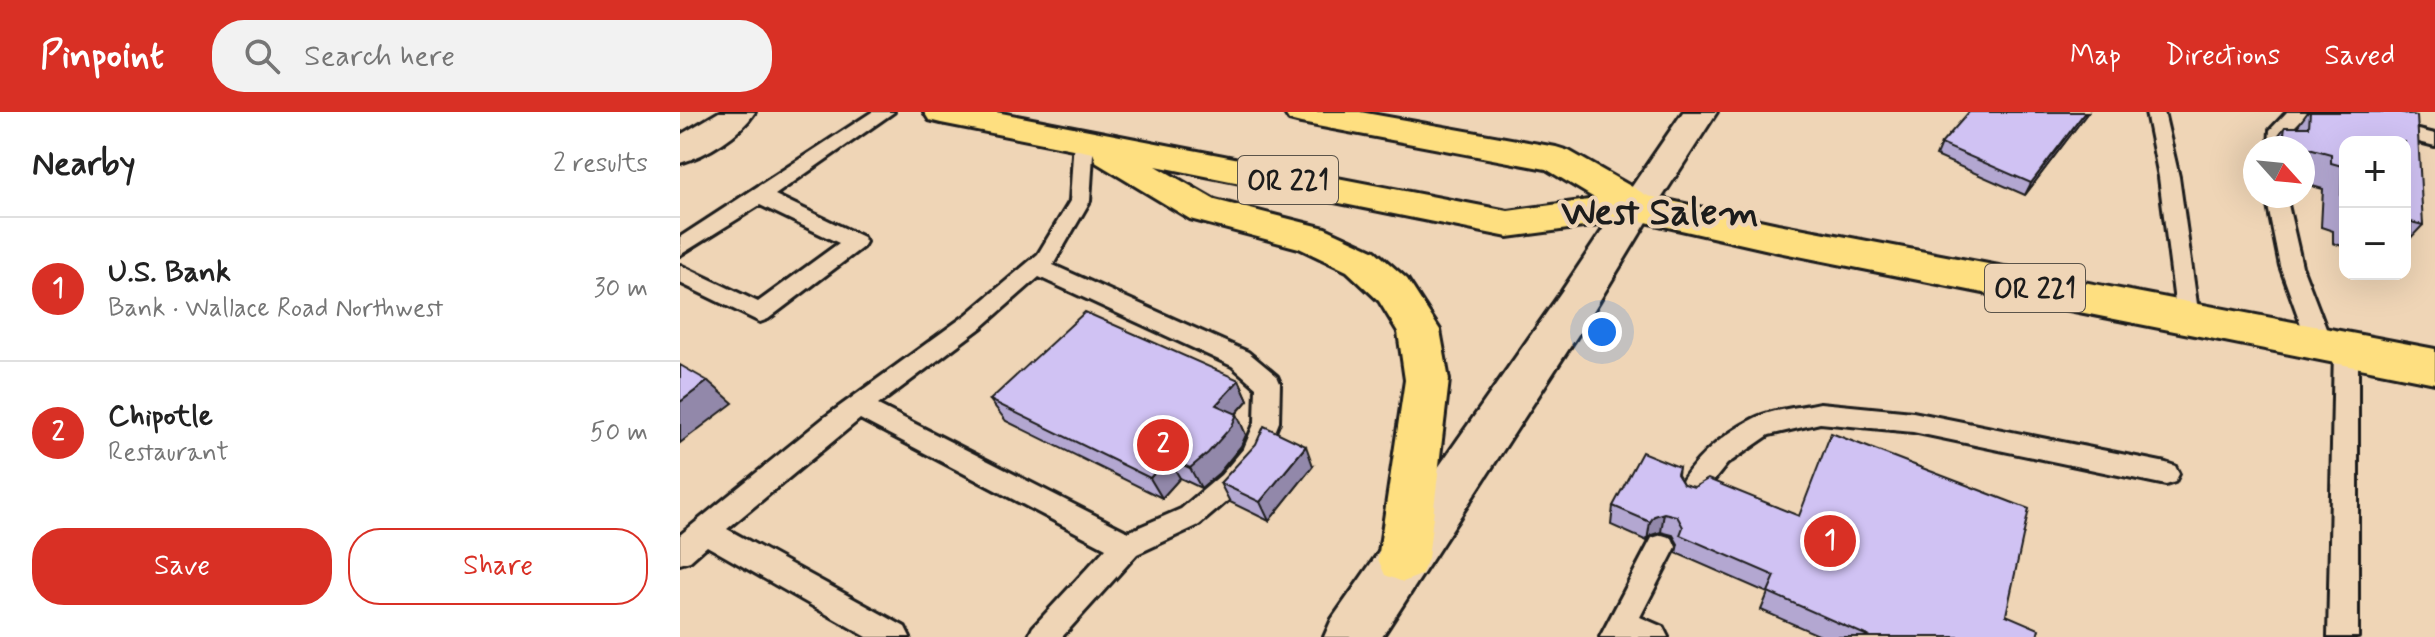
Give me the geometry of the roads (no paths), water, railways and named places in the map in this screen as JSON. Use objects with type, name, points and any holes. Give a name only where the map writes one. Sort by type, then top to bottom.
[{"type":"main road","name":"OR 221","points":[[941,112],[1508,224],[1637,207]]},
{"type":"main road","points":[[1314,114],[1435,112]]},
{"type":"main road","name":"OR 221","points":[[1314,114],[1556,159],[1637,207],[1778,238],[2435,366]]},
{"type":"main road","points":[[1084,139],[1203,210],[1311,238],[1361,261],[1393,290],[1419,330],[1427,380],[1403,559]]},
{"type":"street","points":[[680,151],[730,121],[738,112]]},
{"type":"street","points":[[1351,637],[1577,302],[1700,112]]},
{"type":"lane","points":[[680,247],[885,112]]},
{"type":"lane","points":[[2155,112],[2169,177],[2188,318]]},
{"type":"lane","points":[[2280,136],[2280,130],[2296,114],[2309,112]]},
{"type":"lane","points":[[2322,112],[2435,140]]},
{"type":"lane","points":[[680,552],[858,406],[974,321],[1046,259],[1080,201],[1084,139]]},
{"type":"lane","points":[[680,273],[760,313],[855,242],[759,196]]},
{"type":"lane","points":[[2279,208],[2291,266],[2333,346],[2343,637]]},
{"type":"lane","points":[[1036,267],[1240,359],[1268,383],[1267,422],[1254,454],[1230,483],[1190,517],[1127,545],[1043,637]]},
{"type":"lane","points":[[858,406],[1127,545]]},
{"type":"lane","points":[[1689,492],[1718,456],[1762,426],[1820,413],[1913,422],[2166,474]]},
{"type":"lane","points":[[706,531],[895,637]]},
{"type":"lane","points":[[1653,637],[1619,630],[1662,547]]},
{"type":"place","name":"Chipotle","points":[[1163,445]]},
{"type":"place","name":"U.S. Bank","points":[[1830,541]]},
{"type":"district","name":"West Salem","points":[[1660,211]]}]
